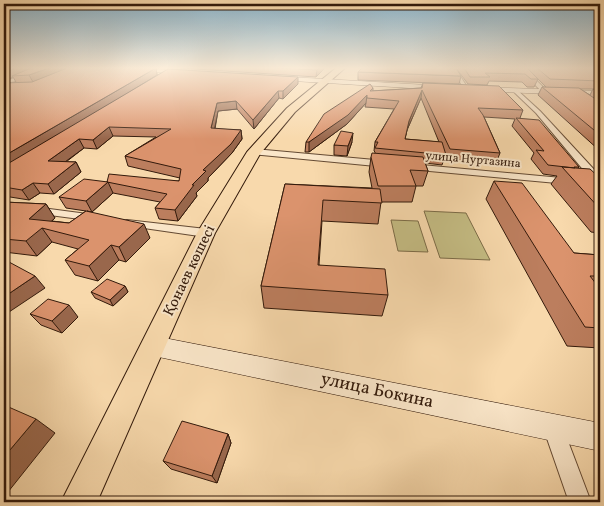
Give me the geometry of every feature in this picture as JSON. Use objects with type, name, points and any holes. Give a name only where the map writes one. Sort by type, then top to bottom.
[{"type":"main road","name":"Қонаев көшесі","points":[[79,502],[206,233],[254,152],[291,110],[314,92]]},
{"type":"street","points":[[517,92],[538,112],[593,176],[600,180]]},
{"type":"street","points":[[534,92],[600,94]]},
{"type":"street","points":[[576,93],[584,99]]},
{"type":"street","name":"улица Нуртазина","points":[[254,152],[600,184]]},
{"type":"street","points":[[4,206],[206,233]]},
{"type":"street","name":"улица Бокина","points":[[154,346],[600,437]]},
{"type":"street","points":[[553,427],[580,502]]},
{"type":"shaded area","points":[[424,211],[466,213],[490,260],[440,258]]},
{"type":"shaded area","points":[[391,220],[418,221],[428,252],[398,251]]},
{"type":"building","points":[[4,92],[115,92],[4,156]]},
{"type":"building","points":[[130,92],[277,92],[253,120],[236,101],[217,103],[211,128],[241,130],[231,144],[203,170],[206,171],[192,185],[194,185],[175,210],[155,208],[167,194],[107,182],[109,174],[179,181],[181,169],[125,156],[171,129],[109,127],[93,140],[79,139],[48,161],[76,162],[48,184],[33,183],[22,190],[4,187],[4,176],[8,174],[4,173],[4,166]]},
{"type":"building","points":[[358,92],[421,92],[409,121],[405,139],[442,142],[446,155],[375,148],[378,142],[375,142],[399,101],[367,98],[367,95],[348,115],[309,142],[306,142],[324,114]]},
{"type":"building","points":[[423,92],[505,92],[523,110],[478,108],[500,153],[450,149]]},
{"type":"building","points":[[548,92],[584,92],[600,102],[600,117],[596,117],[600,120],[600,135]]},
{"type":"building","points":[[516,118],[539,120],[579,167],[548,165],[536,150],[544,151]]},
{"type":"building","points":[[341,131],[353,133],[348,146],[334,145]]},
{"type":"building","points":[[372,153],[423,157],[428,171],[410,170],[416,186],[378,186],[371,157]]},
{"type":"building","points":[[562,167],[590,169],[600,178],[600,209]]},
{"type":"building","points":[[84,179],[108,182],[86,201],[59,197]]},
{"type":"building","points":[[494,181],[522,183],[574,253],[600,255],[600,276],[590,276],[600,289],[600,328],[585,327]]},
{"type":"building","points":[[285,184],[380,189],[382,203],[323,200],[318,265],[385,269],[388,295],[261,286]]},
{"type":"building","points":[[4,202],[46,204],[29,219],[69,223],[86,211],[144,224],[119,247],[111,245],[89,266],[65,260],[89,240],[42,228],[26,241],[4,239]]},
{"type":"building","points":[[9,262],[35,276],[4,297],[4,266]]},
{"type":"building","points":[[107,279],[125,286],[110,300],[91,292]]},
{"type":"building","points":[[48,299],[69,305],[52,321],[30,314]]},
{"type":"building","points":[[4,405],[36,419],[4,457]]},
{"type":"building","points":[[182,421],[228,434],[212,476],[163,461]]}]
